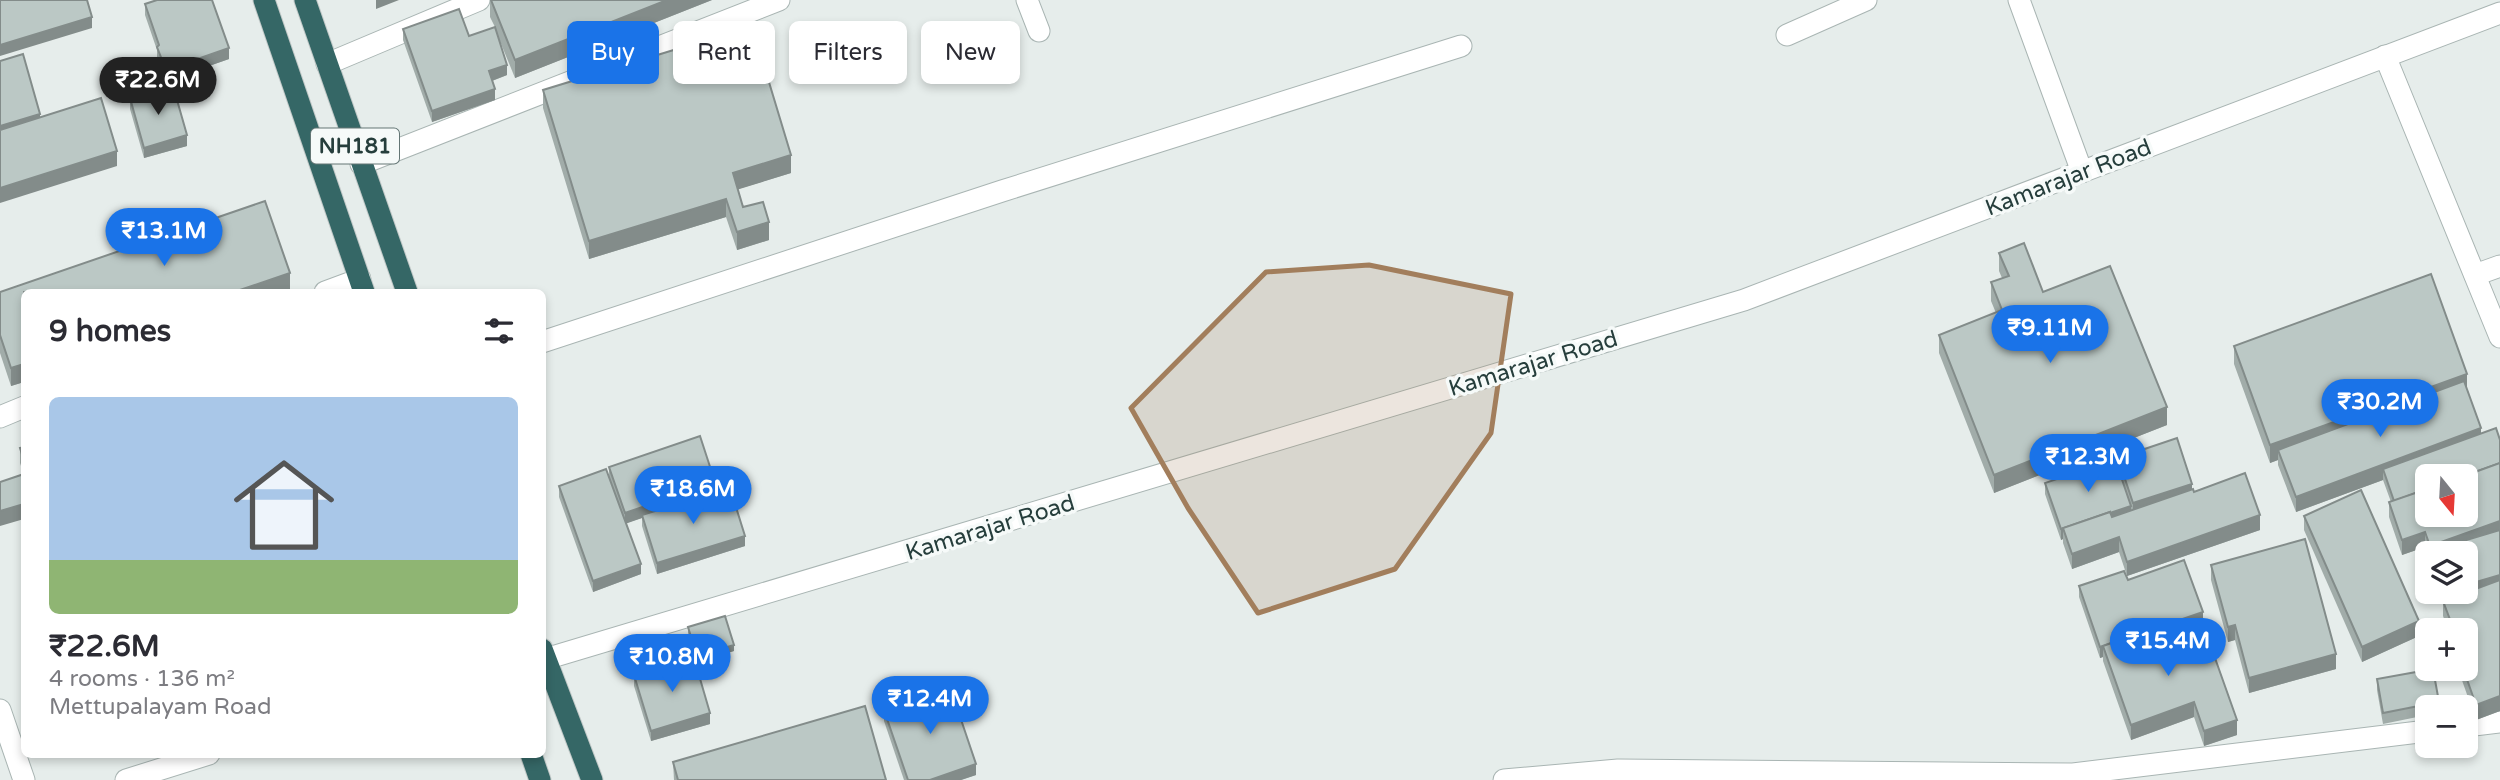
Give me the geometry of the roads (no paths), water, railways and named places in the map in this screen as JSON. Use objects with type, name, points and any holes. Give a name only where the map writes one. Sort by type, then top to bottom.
[{"type":"highway","name":"NH181","points":[[264,0],[362,286]]},
{"type":"highway","name":"NH181","points":[[305,0],[406,289]]},
{"type":"highway","points":[[546,662],[592,780]]},
{"type":"highway","points":[[532,758],[540,780]]},
{"type":"street","points":[[327,64],[479,0]]},
{"type":"street","points":[[361,164],[779,0]]},
{"type":"street","points":[[1027,0],[1039,31]]},
{"type":"street","points":[[1787,35],[1866,0]]},
{"type":"street","points":[[2019,0],[2082,172]]},
{"type":"street","name":"Kamarajar Road","points":[[546,656],[1744,300],[2500,13]]},
{"type":"street","points":[[546,341],[988,195],[1461,46]]},
{"type":"street","points":[[2385,57],[2500,337]]},
{"type":"street","points":[[2475,275],[2500,266]]},
{"type":"street","points":[[344,289],[362,286]]},
{"type":"street","points":[[0,416],[21,408]]},
{"type":"street","points":[[0,710],[24,780]]},
{"type":"street","points":[[2478,725],[2500,722]]},
{"type":"street","points":[[1504,780],[1618,770],[2073,774],[2415,731]]},
{"type":"street","points":[[126,780],[196,758]]}]
